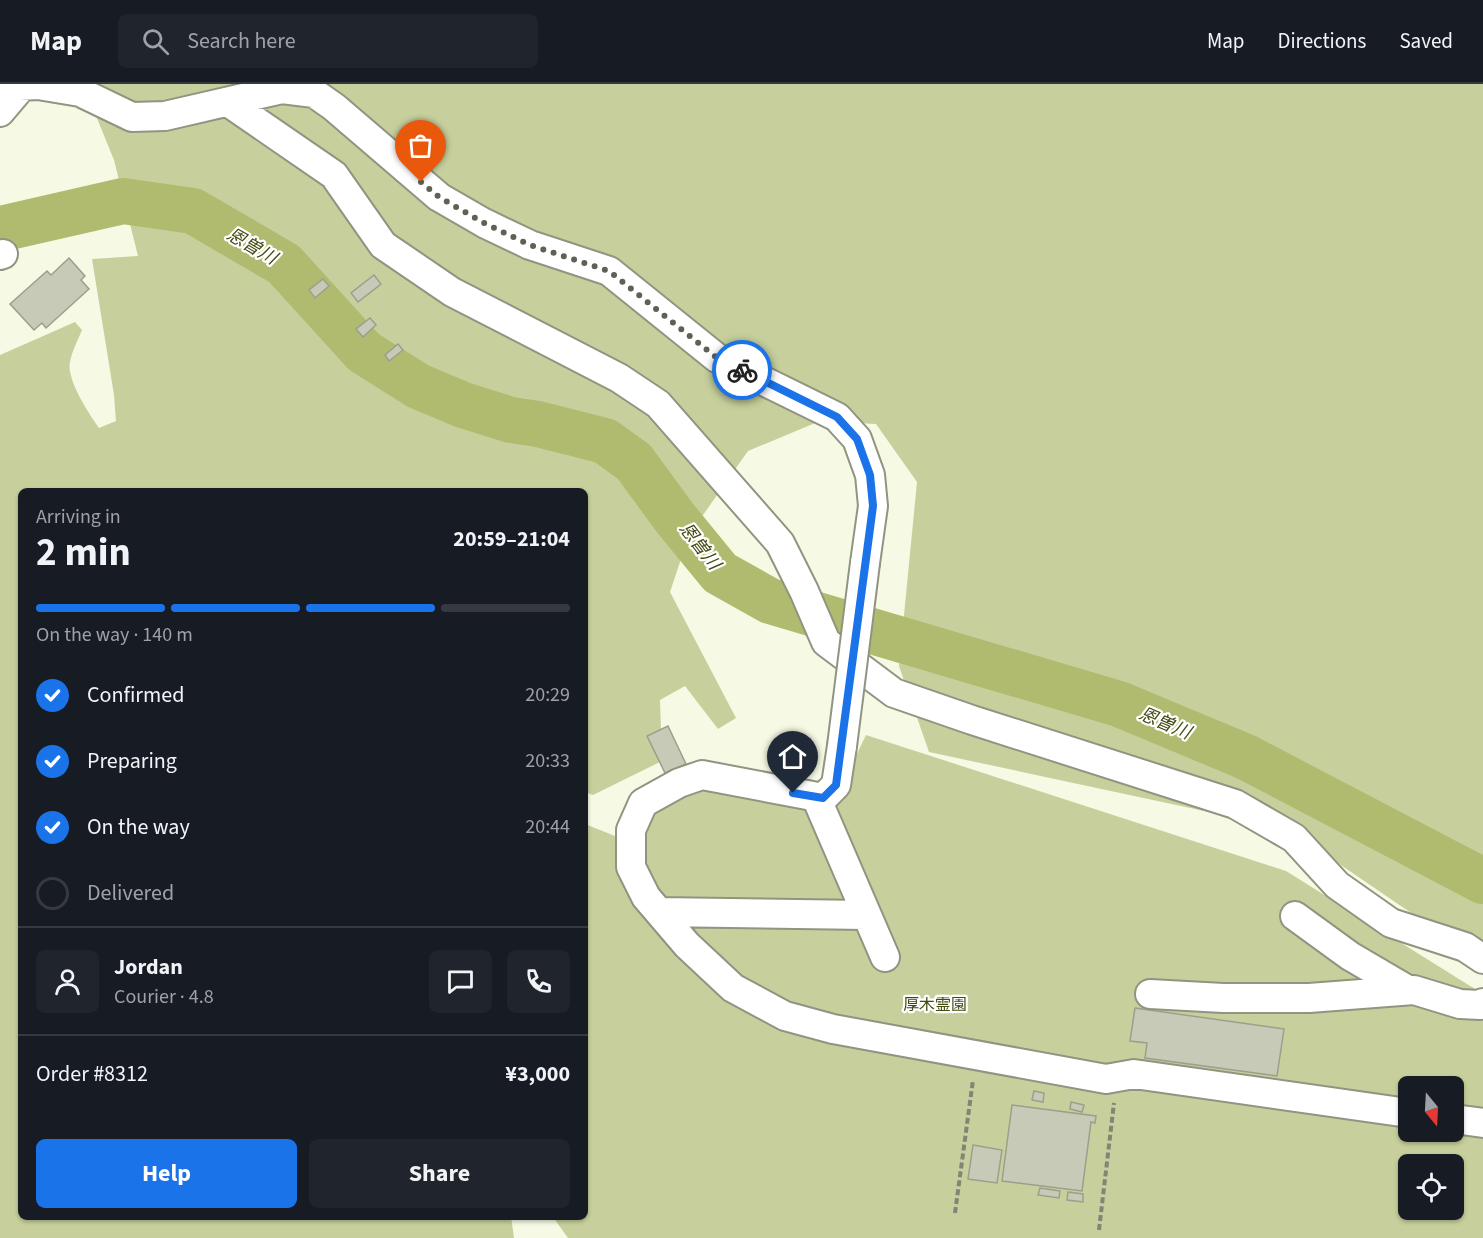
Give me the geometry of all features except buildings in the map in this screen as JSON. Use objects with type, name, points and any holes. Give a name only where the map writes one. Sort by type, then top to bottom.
[{"type":"street","points":[[0,112],[11,86],[38,85],[80,92],[132,117],[165,116],[282,89],[314,93],[334,106],[439,197],[484,223],[530,245],[609,271],[717,358],[837,417],[857,439],[870,475],[873,506],[836,785],[823,798],[702,775],[679,783],[644,803],[631,830],[632,867],[646,897],[687,945],[733,988],[784,1016],[833,1029],[1112,1078],[1134,1074],[1398,1112]]},
{"type":"street","points":[[228,102],[334,175],[383,245],[452,292],[620,378],[658,404],[780,543],[826,642],[894,693],[1235,804],[1294,838],[1337,885],[1391,923],[1465,947],[1483,959]]},
{"type":"street","points":[[816,797],[885,957]]},
{"type":"street","points":[[659,912],[866,915]]},
{"type":"street","points":[[1296,916],[1350,957],[1408,990],[1460,1004],[1483,1004]]},
{"type":"street","points":[[1150,994],[1225,998],[1313,991],[1408,990]]},
{"type":"street","points":[[1464,1120],[1483,1123]]},
{"type":"path","points":[[955,1213],[977,1055]]},
{"type":"path","points":[[1099,1230],[1112,1078]]},
{"type":"green space","points":[[83,84],[1483,84],[1483,962],[1288,829],[929,752],[899,666],[917,482],[876,424],[820,421],[748,451],[689,535],[670,592],[736,718],[718,729],[685,686],[660,700],[662,761],[593,795],[588,793],[588,488],[18,488],[18,1220],[512,1220],[514,1238],[0,1238],[0,355],[75,322],[82,330],[70,362],[71,378],[84,405],[99,428],[116,421],[114,395],[92,259],[138,256],[114,160]]},
{"type":"green space","name":"厚木霊園","points":[[866,735],[1286,871],[1483,994],[1483,1238],[568,1238],[555,1220],[588,1220],[588,825],[635,844],[652,806],[692,782],[839,791]]},
{"type":"waterway","name":"恩曽川","points":[[0,229],[123,201],[193,211],[284,264],[364,352],[418,386],[463,405],[511,420],[538,424],[605,441],[634,462],[675,518],[720,573],[770,601],[1119,704],[1246,757],[1483,881]]},
{"type":"way so far","points":[[421,182],[439,197],[484,223],[530,245],[609,271],[717,358],[742,370]]},
{"type":"route","points":[[742,370],[837,417],[857,439],[870,475],[873,506],[836,785],[823,798],[793,793]]}]
